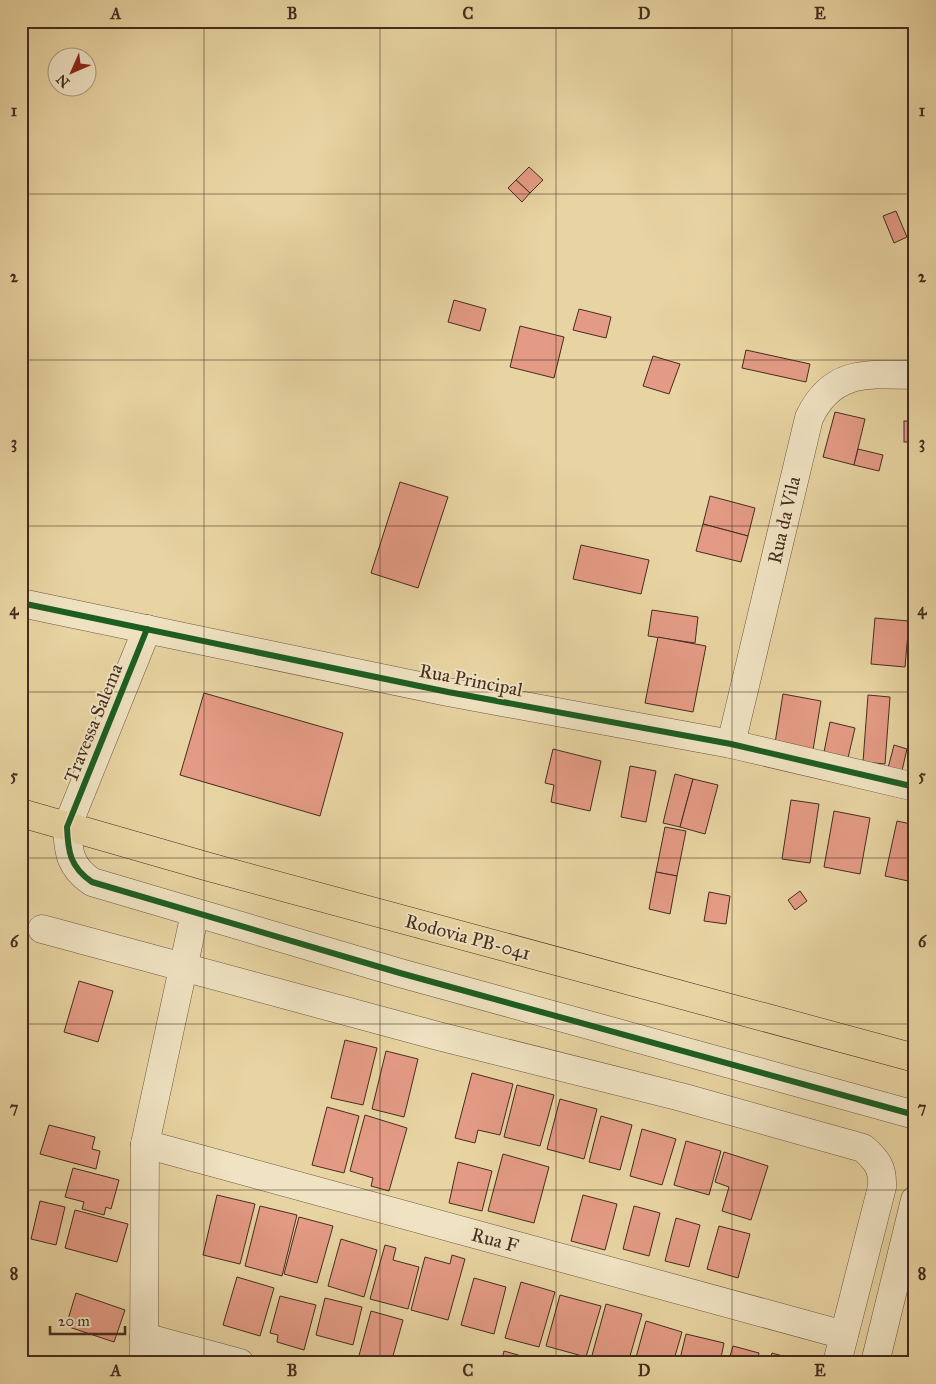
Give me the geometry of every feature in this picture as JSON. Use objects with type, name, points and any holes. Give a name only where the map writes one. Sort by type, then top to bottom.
[{"type":"main road","name":"Rodovia PB-041","points":[[21,813],[915,1058]]},
{"type":"street","name":"Rua da Vila","points":[[731,744],[806,428],[815,405],[835,384],[849,378],[869,374],[915,375]]},
{"type":"street","name":"Rua Principal","points":[[21,603],[448,692],[731,744],[915,787]]},
{"type":"street","name":"Travessa Salema","points":[[67,827],[147,629]]},
{"type":"street","points":[[67,827],[68,851],[72,864],[80,874],[92,882],[409,976],[915,1115]]},
{"type":"street","points":[[195,913],[145,1144],[144,1350],[240,1363]]},
{"type":"street","points":[[42,928],[438,1036],[681,1097],[863,1148],[880,1165],[882,1186],[837,1363]]},
{"type":"street","name":"Rua F","points":[[145,1144],[844,1335]]},
{"type":"street","points":[[875,1363],[915,1200]]},
{"type":"building","points":[[529,167],[543,180],[530,193],[516,180]]},
{"type":"building","points":[[516,180],[530,193],[522,202],[508,188]]},
{"type":"building","points":[[896,211],[907,237],[894,243],[883,216]]},
{"type":"building","points":[[454,300],[486,309],[480,331],[448,322]]},
{"type":"building","points":[[579,309],[611,317],[606,338],[573,330]]},
{"type":"building","points":[[520,326],[564,337],[554,378],[510,367]]},
{"type":"building","points":[[746,350],[810,364],[806,382],[742,368]]},
{"type":"building","points":[[653,356],[680,364],[669,394],[643,386]]},
{"type":"building","points":[[835,412],[865,419],[854,465],[823,457]]},
{"type":"building","points":[[904,421],[915,421],[915,442],[904,442]]},
{"type":"building","points":[[858,449],[883,455],[879,471],[854,465]]},
{"type":"building","points":[[400,482],[448,497],[418,588],[371,573]]},
{"type":"building","points":[[710,496],[755,508],[748,536],[703,524]]},
{"type":"building","points":[[703,524],[748,536],[741,562],[696,551]]},
{"type":"building","points":[[581,545],[649,560],[641,594],[573,579]]},
{"type":"building","points":[[652,610],[698,617],[695,643],[648,636]]},
{"type":"building","points":[[875,618],[909,621],[905,667],[871,664]]},
{"type":"building","points":[[658,637],[706,646],[693,712],[645,703]]},
{"type":"building","points":[[913,667],[915,667],[915,699],[911,699]]},
{"type":"building","points":[[204,693],[343,733],[320,816],[180,775]]},
{"type":"building","points":[[783,694],[821,701],[813,750],[775,743]]},
{"type":"building","points":[[868,695],[890,697],[885,764],[863,762]]},
{"type":"building","points":[[830,722],[855,728],[848,758],[824,752]]},
{"type":"building","points":[[894,745],[907,749],[901,775],[887,772]]},
{"type":"building","points":[[553,749],[601,761],[590,811],[551,802],[554,785],[545,783]]},
{"type":"building","points":[[630,766],[656,771],[646,822],[621,817]]},
{"type":"building","points":[[675,774],[693,779],[680,827],[663,823]]},
{"type":"building","points":[[693,779],[718,785],[705,834],[680,827]]},
{"type":"building","points":[[791,800],[819,804],[810,863],[782,859]]},
{"type":"building","points":[[834,811],[870,818],[860,874],[824,867]]},
{"type":"building","points":[[897,821],[915,825],[913,882],[885,876]]},
{"type":"building","points":[[665,827],[686,831],[677,876],[656,872]]},
{"type":"building","points":[[656,872],[677,876],[670,914],[649,909]]},
{"type":"building","points":[[800,891],[807,901],[795,910],[788,900]]},
{"type":"building","points":[[709,892],[730,896],[726,924],[704,921]]},
{"type":"building","points":[[79,981],[113,991],[98,1042],[64,1032]]},
{"type":"building","points":[[345,1040],[377,1048],[363,1105],[331,1098]]},
{"type":"building","points":[[386,1051],[418,1059],[404,1117],[372,1109]]},
{"type":"building","points":[[472,1073],[513,1084],[500,1135],[478,1130],[475,1143],[455,1138]]},
{"type":"building","points":[[517,1085],[554,1095],[540,1146],[504,1137]]},
{"type":"building","points":[[560,1099],[597,1109],[584,1159],[547,1149]]},
{"type":"building","points":[[327,1107],[359,1116],[344,1173],[312,1165]]},
{"type":"building","points":[[365,1115],[407,1128],[389,1191],[371,1186],[373,1178],[350,1171]]},
{"type":"building","points":[[601,1116],[632,1125],[620,1170],[589,1162]]},
{"type":"building","points":[[49,1125],[95,1137],[92,1149],[100,1151],[96,1169],[40,1154]]},
{"type":"building","points":[[642,1129],[676,1139],[662,1185],[630,1176]]},
{"type":"building","points":[[686,1141],[721,1151],[709,1195],[674,1185]]},
{"type":"building","points":[[724,1152],[768,1166],[751,1220],[722,1211],[729,1187],[715,1182]]},
{"type":"building","points":[[503,1154],[549,1167],[534,1223],[488,1211]]},
{"type":"building","points":[[458,1162],[492,1171],[482,1211],[449,1203]]},
{"type":"building","points":[[73,1168],[119,1180],[111,1209],[106,1207],[104,1215],[82,1209],[84,1202],[65,1197]]},
{"type":"building","points":[[217,1195],[255,1204],[240,1264],[203,1255]]},
{"type":"building","points":[[583,1195],[617,1204],[605,1250],[571,1241]]},
{"type":"building","points":[[40,1201],[65,1207],[56,1245],[31,1239]]},
{"type":"building","points":[[260,1206],[297,1215],[282,1276],[245,1266]]},
{"type":"building","points":[[634,1206],[660,1213],[649,1256],[623,1249]]},
{"type":"building","points":[[75,1210],[128,1224],[117,1262],[65,1248]]},
{"type":"building","points":[[299,1217],[333,1226],[317,1283],[284,1274]]},
{"type":"building","points":[[676,1218],[700,1225],[689,1267],[665,1261]]},
{"type":"building","points":[[719,1226],[750,1234],[738,1278],[707,1269]]},
{"type":"building","points":[[341,1239],[377,1250],[364,1297],[328,1286]]},
{"type":"building","points":[[385,1245],[396,1248],[393,1260],[419,1267],[408,1309],[370,1299]]},
{"type":"building","points":[[452,1255],[465,1259],[448,1320],[411,1310],[425,1257],[450,1264]]},
{"type":"building","points":[[237,1277],[274,1288],[260,1336],[223,1325]]},
{"type":"building","points":[[474,1278],[506,1287],[494,1334],[461,1325]]},
{"type":"building","points":[[521,1282],[555,1292],[539,1347],[505,1338]]},
{"type":"building","points":[[76,1293],[125,1310],[114,1342],[66,1326]]},
{"type":"building","points":[[560,1295],[601,1306],[586,1357],[546,1346]]},
{"type":"building","points":[[280,1296],[316,1305],[304,1350],[277,1342],[278,1335],[270,1333]]},
{"type":"building","points":[[325,1298],[362,1307],[353,1345],[316,1335]]},
{"type":"building","points":[[606,1304],[642,1314],[628,1363],[604,1363],[591,1359]]},
{"type":"building","points":[[371,1311],[403,1320],[391,1363],[357,1363]]},
{"type":"building","points":[[646,1321],[682,1332],[673,1363],[635,1361]]},
{"type":"building","points":[[686,1334],[724,1343],[720,1363],[679,1363]]},
{"type":"building","points":[[733,1346],[759,1353],[757,1363],[728,1363]]},
{"type":"building","points":[[504,1351],[532,1359],[530,1363],[501,1363]]},
{"type":"building","points":[[772,1353],[808,1363],[769,1363]]},
{"type":"cycle path","points":[[21,603],[448,692],[731,744],[915,787]]},
{"type":"cycle path","points":[[147,629],[67,827],[68,844],[75,865],[92,882],[400,973],[915,1115]]}]
